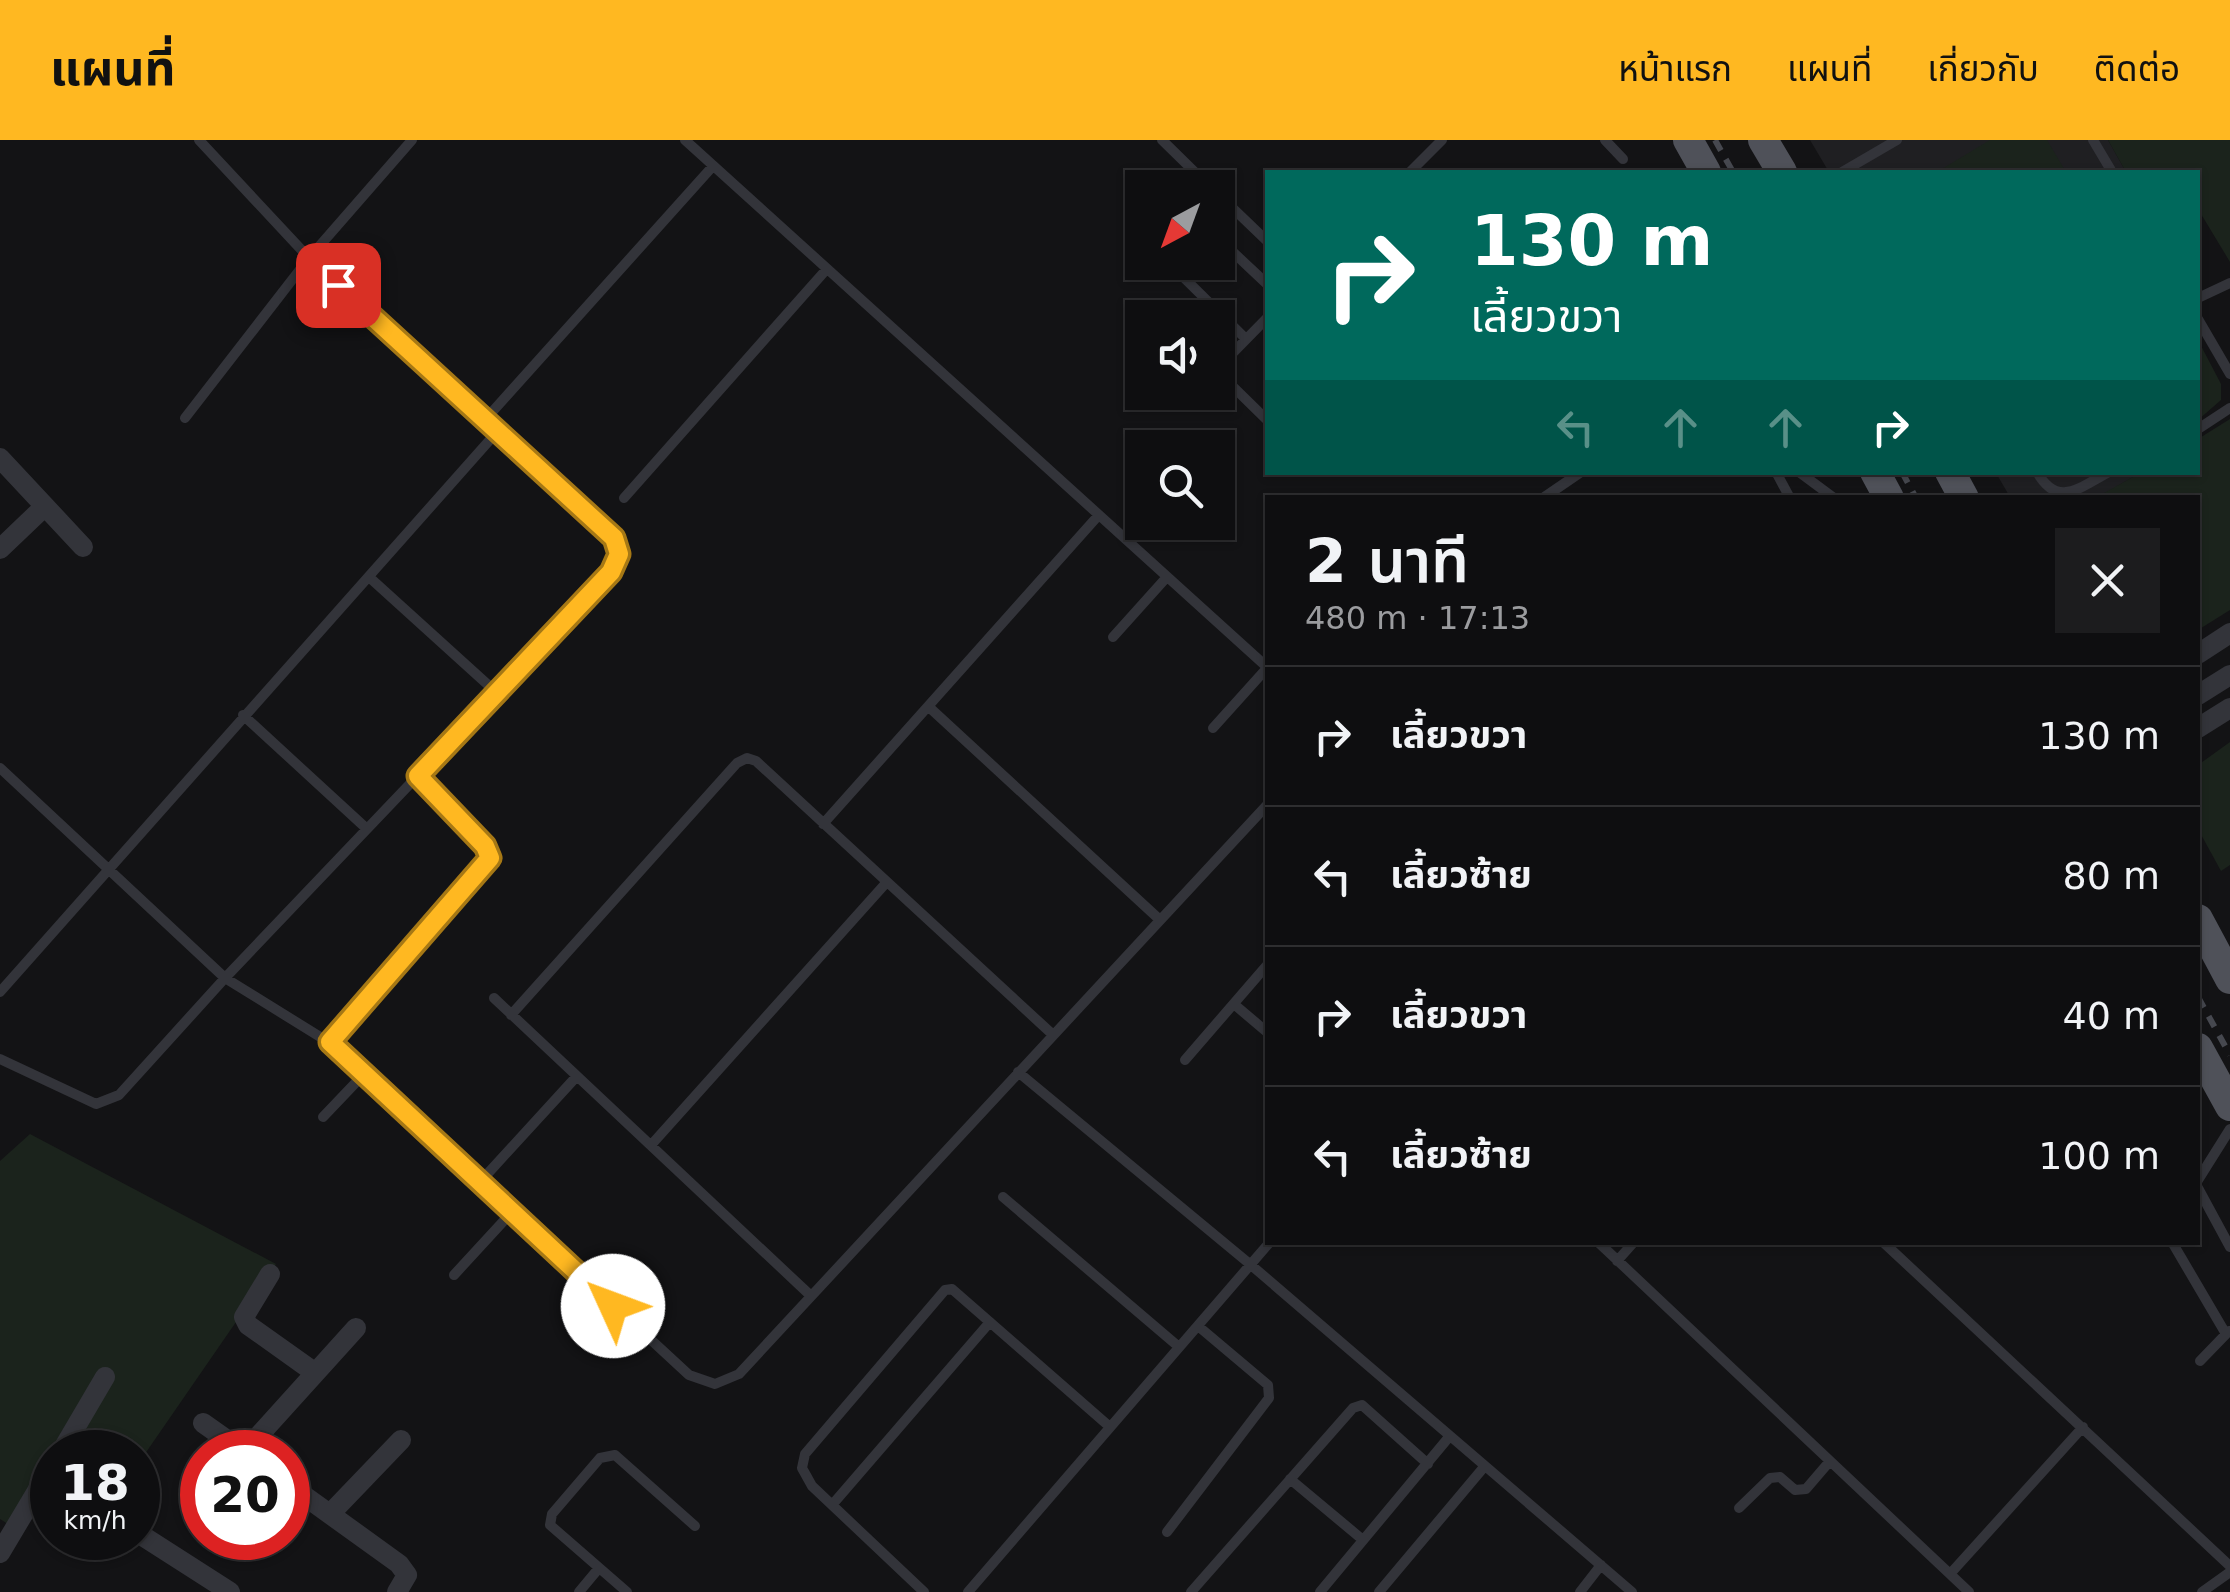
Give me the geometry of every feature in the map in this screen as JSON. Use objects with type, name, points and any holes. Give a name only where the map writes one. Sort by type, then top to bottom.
[{"type":"main road","points":[[1688,140],[1705,170]]},
{"type":"main road","points":[[1764,140],[1781,170]]},
{"type":"main road","points":[[2200,923],[2230,979]]},
{"type":"main road","points":[[2200,1052],[2230,1106]]},
{"type":"street","points":[[0,458],[83,547]]},
{"type":"street","points":[[0,549],[43,508]]},
{"type":"street","points":[[2200,653],[2230,633]]},
{"type":"street","points":[[2200,694],[2230,675]]},
{"type":"street","points":[[2200,727],[2230,708]]},
{"type":"street","points":[[270,1274],[244,1317],[248,1326],[314,1372]]},
{"type":"street","points":[[263,1430],[356,1328]]},
{"type":"street","points":[[73,1430],[106,1377]]},
{"type":"street","points":[[204,1423],[214,1430]]},
{"type":"street","points":[[330,1514],[401,1440]]},
{"type":"street","points":[[0,1553],[8,1524],[30,1495]]},
{"type":"street","points":[[310,1500],[400,1564],[407,1575],[397,1592]]},
{"type":"street","points":[[160,1547],[230,1592]]},
{"type":"lane","points":[[0,1059],[96,1104],[119,1095],[611,572],[619,554],[614,538],[309,258],[199,140]]},
{"type":"lane","points":[[185,418],[309,258],[412,140]]},
{"type":"lane","points":[[684,140],[1265,666]]},
{"type":"lane","points":[[1162,140],[1193,170]]},
{"type":"lane","points":[[1412,170],[1442,140]]},
{"type":"lane","points":[[1605,140],[1623,159]]},
{"type":"lane","points":[[1845,170],[1896,140]]},
{"type":"lane","points":[[2093,140],[2111,170]]},
{"type":"lane","points":[[1861,161],[1866,170]]},
{"type":"lane","points":[[484,421],[713,166]]},
{"type":"lane","points":[[1235,210],[1265,239]]},
{"type":"lane","points":[[1235,254],[1265,283]]},
{"type":"lane","points":[[624,498],[825,271]]},
{"type":"lane","points":[[1186,280],[1246,339]]},
{"type":"lane","points":[[2200,297],[2230,282]]},
{"type":"lane","points":[[1235,351],[1265,320]]},
{"type":"lane","points":[[2200,322],[2230,374]]},
{"type":"lane","points":[[1235,388],[1265,419]]},
{"type":"lane","points":[[2200,428],[2230,408]]},
{"type":"lane","points":[[0,992],[496,432]]},
{"type":"lane","points":[[1547,495],[1576,475]]},
{"type":"lane","points":[[1803,475],[1830,495]]},
{"type":"lane","points":[[2039,475],[2046,488],[2056,494],[2069,492],[2103,475]]},
{"type":"lane","points":[[1558,486],[1563,495]]},
{"type":"lane","points":[[822,824],[1098,517]]},
{"type":"lane","points":[[369,578],[497,693]]},
{"type":"lane","points":[[1113,636],[1166,578]]},
{"type":"lane","points":[[1213,728],[1265,670]]},
{"type":"lane","points":[[930,708],[1159,919]]},
{"type":"lane","points":[[243,716],[367,829]]},
{"type":"lane","points":[[512,1014],[737,763],[748,758],[756,761],[1051,1033]]},
{"type":"lane","points":[[0,768],[225,978],[330,1042],[689,1375],[714,1384],[740,1374],[1051,1033],[1265,807]]},
{"type":"lane","points":[[330,1042],[490,858],[485,846],[418,776]]},
{"type":"lane","points":[[652,1144],[886,884]]},
{"type":"lane","points":[[1184,1060],[1265,968]]},
{"type":"lane","points":[[494,998],[810,1294]]},
{"type":"lane","points":[[1235,1005],[1265,1030]]},
{"type":"lane","points":[[1018,1072],[1251,1264],[1632,1592]]},
{"type":"lane","points":[[324,1117],[363,1075]]},
{"type":"lane","points":[[480,1182],[577,1076]]},
{"type":"lane","points":[[2200,1177],[2230,1129]]},
{"type":"lane","points":[[2200,1192],[2230,1247]]},
{"type":"lane","points":[[1003,1196],[1179,1347]]},
{"type":"lane","points":[[454,1275],[512,1212]]},
{"type":"lane","points":[[968,1592],[1267,1245]]},
{"type":"lane","points":[[1601,1245],[1969,1592]]},
{"type":"lane","points":[[1617,1261],[1631,1245]]},
{"type":"lane","points":[[1886,1245],[2230,1569],[2202,1592]]},
{"type":"lane","points":[[2174,1245],[2228,1332],[2200,1360]]},
{"type":"lane","points":[[924,1592],[832,1505],[802,1468],[805,1454],[945,1290],[952,1289],[1110,1427]]},
{"type":"lane","points":[[832,1505],[990,1322]]},
{"type":"lane","points":[[1167,1532],[1269,1398],[1268,1385],[1198,1326]]},
{"type":"lane","points":[[1191,1592],[1353,1408],[1362,1406],[1428,1464]]},
{"type":"lane","points":[[1950,1574],[2083,1427]]},
{"type":"lane","points":[[1320,1592],[1449,1437]]},
{"type":"lane","points":[[628,1592],[550,1525],[552,1514],[600,1458],[614,1455],[695,1526]]},
{"type":"lane","points":[[1739,1508],[1770,1478],[1780,1477],[1796,1490],[1806,1489],[1830,1462]]},
{"type":"lane","points":[[1379,1592],[1484,1466]]},
{"type":"lane","points":[[1290,1479],[1363,1540]]},
{"type":"lane","points":[[1580,1592],[1601,1566]]},
{"type":"lane","points":[[579,1592],[599,1568]]},
{"type":"shaded area","points":[[1810,140],[2108,140],[2125,170],[1828,170]]},
{"type":"shaded area","points":[[1990,140],[2047,140],[2065,170],[1940,170]]},
{"type":"shaded area","points":[[2108,140],[2230,140],[2230,262],[2200,212],[2200,170],[2125,170]]},
{"type":"shaded area","points":[[2200,344],[2221,384],[2221,400],[2200,418]]},
{"type":"shaded area","points":[[2230,419],[2230,610],[2200,629],[2200,495],[2101,495],[2136,475],[2200,475],[2200,438]]},
{"type":"shaded area","points":[[1997,475],[2137,475],[2102,495],[2009,495]]},
{"type":"shaded area","points":[[2230,742],[2230,865],[2221,871],[2200,833],[2200,764]]},
{"type":"shaded area","points":[[30,1134],[276,1264],[160,1432],[30,1430],[30,1505],[11,1526],[0,1519],[0,1161]]},
{"type":"railway","points":[[1715,140],[1732,170]]},
{"type":"railway","points":[[1904,475],[1914,495]]},
{"type":"railway","points":[[2200,1001],[2230,1055]]},
{"type":"route","points":[[338,285],[614,538],[619,554],[611,572],[418,776],[485,846],[490,858],[330,1042],[613,1306]]}]
